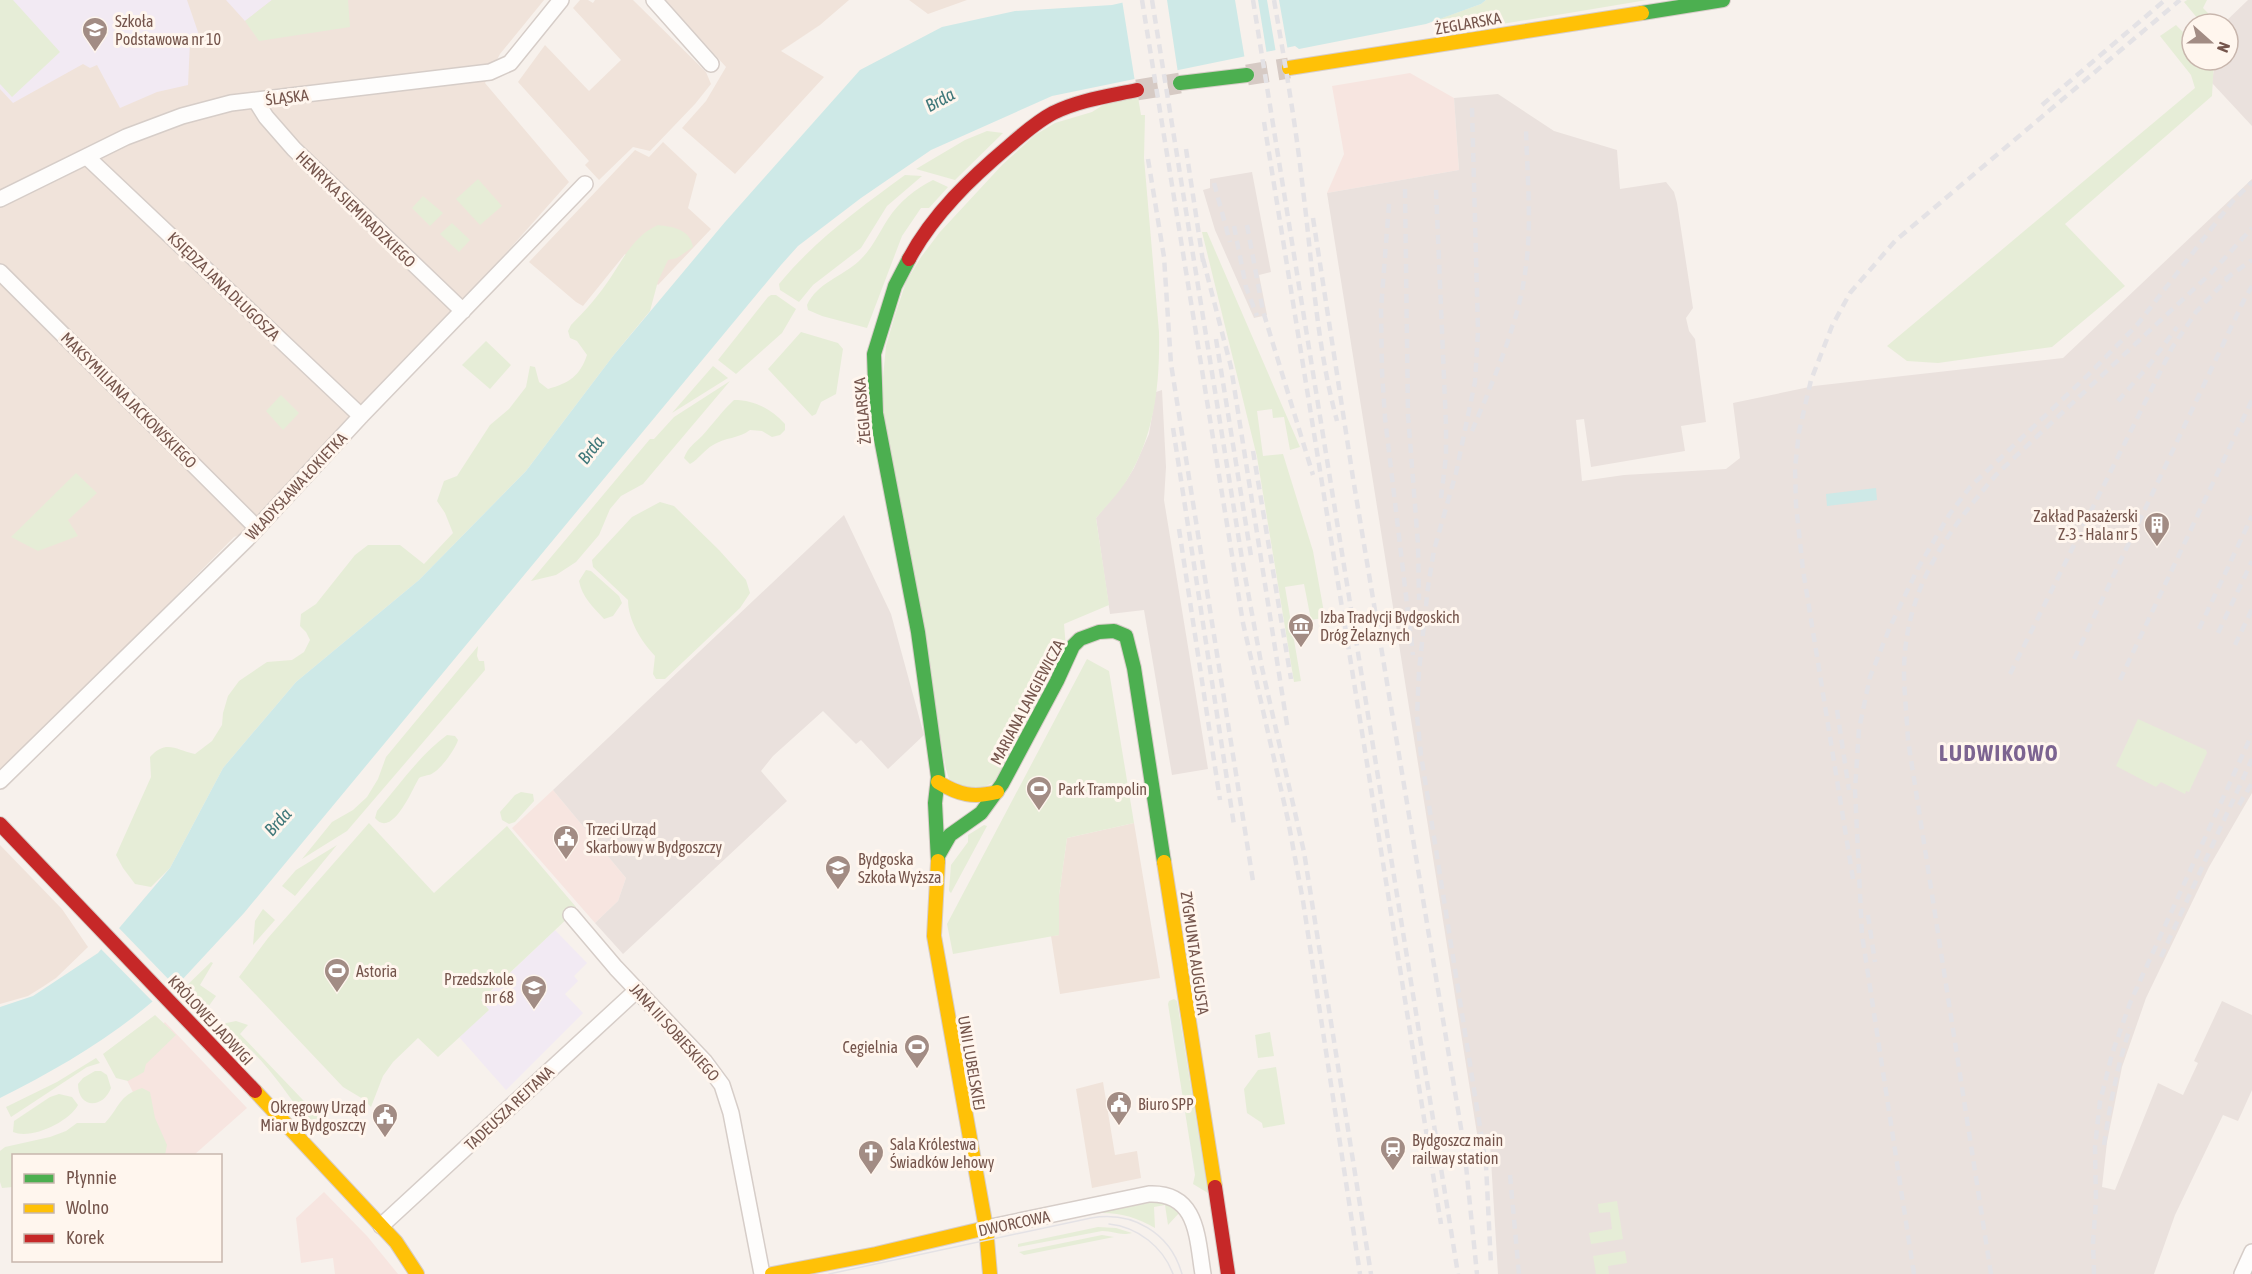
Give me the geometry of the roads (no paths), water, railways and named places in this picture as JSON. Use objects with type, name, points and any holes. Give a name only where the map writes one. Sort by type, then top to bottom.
[{"type":"street","name":"ŚLĄSKA","points":[[0,199],[126,137],[182,116],[231,103],[490,72],[510,63],[561,0]]},
{"type":"street","points":[[654,0],[711,64]]},
{"type":"street","name":"ŻEGLARSKA","points":[[1289,68],[1723,0]]},
{"type":"street","points":[[1180,83],[1247,75]]},
{"type":"street","name":"ŻEGLARSKA","points":[[938,856],[935,836],[935,803],[938,782],[930,706],[876,413],[874,354],[879,333],[895,286],[921,237],[961,190],[1037,122],[1084,101],[1137,90]]},
{"type":"street","name":"HENRYKA SIEMIRADZKIEGO","points":[[256,101],[266,117],[294,149],[463,311]]},
{"type":"street","name":"KSIĘDZA JANA DŁUGOSZA","points":[[87,157],[361,416]]},
{"type":"street","name":"WŁADYSŁAWA ŁOKIETKA","points":[[0,781],[257,528],[361,416],[585,184]]},
{"type":"street","name":"MAKSYMILIANA JACKOWSKIEGO","points":[[0,272],[257,528]]},
{"type":"street","name":"MARIANA LANGIEWICZA","points":[[938,856],[950,835],[981,813],[997,792],[1052,691],[1073,646],[1080,639],[1099,632],[1114,631],[1126,636]]},
{"type":"street","name":"ZYGMUNTA AUGUSTA","points":[[1126,636],[1138,691],[1228,1274]]},
{"type":"street","name":"MARIANA LANGIEWICZA","points":[[938,782],[960,795],[971,798],[997,792]]},
{"type":"street","name":"KRÓLOWEJ JADWIGI","points":[[0,824],[180,1010],[396,1242],[417,1274]]},
{"type":"street","name":"UNII LUBELSKIEJ","points":[[938,856],[934,913],[935,943],[986,1228],[990,1274]]},
{"type":"street","name":"JANA III SOBIESKIEGO","points":[[571,915],[705,1062],[722,1085],[731,1113],[762,1274]]},
{"type":"street","name":"TADEUSZA REJTANA","points":[[381,1226],[637,990]]},
{"type":"street","name":"DWORCOWA","points":[[772,1274],[876,1254],[1149,1194],[1165,1196],[1184,1205],[1193,1218],[1203,1274]]},
{"type":"street","name":"KRÓLOWEJ JADWIGI","points":[[396,1242],[415,1255],[434,1274]]},
{"type":"street","points":[[2242,1274],[2252,1252]]},
{"type":"water","name":"Brda","points":[[1134,0],[1486,0],[1481,4],[1426,24],[1299,49],[1295,46],[1052,96],[931,150],[861,198],[798,246],[781,265],[244,913],[181,981],[176,980],[136,1015],[93,1046],[0,1098],[0,1007],[33,996],[98,953],[170,868],[223,768],[296,682],[419,580],[526,471],[613,356],[725,222],[860,70],[942,27],[1015,11],[1112,5]]},
{"type":"water","points":[[1876,488],[1877,500],[1827,506],[1826,494]]},
{"type":"tunnel","points":[[1247,75],[1289,68]]},
{"type":"tunnel","points":[[1137,90],[1180,83]]},
{"type":"tram line","points":[[829,1274],[1091,1218],[1106,1217],[1135,1222],[1159,1236],[1176,1259],[1182,1274]]},
{"type":"tram line","points":[[1109,1224],[1130,1229],[1148,1240],[1163,1255],[1173,1274]]},
{"type":"railway","points":[[1142,0],[1243,623],[1288,820],[1303,901],[1360,1274]]},
{"type":"railway","points":[[1152,0],[1243,565],[1262,668],[1304,852],[1371,1274]]},
{"type":"railway","points":[[1253,0],[1458,1274]]},
{"type":"railway","points":[[1274,0],[1297,142],[1324,363],[1337,421]]},
{"type":"railway","points":[[2042,105],[2165,0]]},
{"type":"railway","points":[[1853,879],[1803,570],[1796,505],[1795,468],[1799,432],[1811,380],[1832,326],[1850,293],[1895,241],[2180,0]]},
{"type":"railway","points":[[1472,108],[1478,331],[1475,382],[1456,473],[1434,550],[1419,671],[1417,716],[1421,755],[1486,1165],[1491,1265]]},
{"type":"railway","points":[[1264,122],[1441,1224]]},
{"type":"railway","points":[[1472,431],[1505,350],[1523,288],[1529,232],[1526,129]]},
{"type":"railway","points":[[1186,149],[1204,268]]},
{"type":"railway","points":[[1148,159],[1164,257],[1171,364],[1253,881]]},
{"type":"railway","points":[[1914,1274],[1862,935],[1855,790],[1859,729],[1870,677],[1890,627],[1918,568],[1949,515],[1970,487],[2137,325],[2232,202],[2252,182]]},
{"type":"railway","points":[[1214,183],[1230,242]]},
{"type":"railway","points":[[1405,189],[1408,415],[1418,544],[1419,600]]},
{"type":"railway","points":[[1436,190],[1446,425],[1446,456],[1441,498]]},
{"type":"railway","points":[[1389,204],[1381,309],[1382,372],[1385,418],[1413,655]]},
{"type":"railway","points":[[1313,218],[1353,478],[1464,1146],[1477,1274]]},
{"type":"railway","points":[[1247,225],[1263,311],[1313,475]]},
{"type":"railway","points":[[1234,226],[1246,287],[1257,316]]},
{"type":"railway","points":[[1991,1274],[1908,740],[1904,671],[1906,642],[1912,614],[1931,565],[1960,519],[1996,475],[2212,272],[2252,228]]},
{"type":"railway","points":[[1203,259],[1231,367],[1288,731]]},
{"type":"railway","points":[[2225,279],[2252,260]]},
{"type":"railway","points":[[2010,674],[2172,348],[2196,312],[2231,275]]},
{"type":"railway","points":[[2074,659],[2252,286]]},
{"type":"railway","points":[[2118,401],[2150,364],[2177,327]]},
{"type":"railway","points":[[1216,339],[1251,556]]},
{"type":"railway","points":[[2120,680],[2252,400]]},
{"type":"railway","points":[[1173,428],[1234,825]]},
{"type":"railway","points":[[1253,451],[1291,679]]},
{"type":"railway","points":[[2199,629],[2252,516]]},
{"type":"railway","points":[[1179,529],[1220,800]]},
{"type":"railway","points":[[2218,633],[2252,561]]},
{"type":"railway","points":[[2235,645],[2252,609]]},
{"type":"railway","points":[[1837,710],[1849,790]]},
{"type":"railway","points":[[2094,1274],[2095,1147],[2100,1102],[2112,1054],[2130,1003],[2252,734]]},
{"type":"railway","points":[[2161,957],[2252,759]]},
{"type":"railway","points":[[2239,805],[2252,783]]},
{"type":"railway","points":[[1868,915],[1875,962]]},
{"type":"railway","points":[[2104,1145],[2114,1086],[2130,1028]]},
{"type":"railway","points":[[1510,1175],[1519,1274]]},
{"type":"place","name":"Szkoła Podstawowa nr 10","points":[[95,53]]},
{"type":"place","name":"Zakład Pasażerski Z-3 - Hala nr 5","points":[[2157,548]]},
{"type":"place","name":"Izba Tradycji Bydgoskich Dróg Żelaznych","points":[[1301,649]]},
{"type":"place","name":"Park Trampolin","points":[[1039,812]]},
{"type":"place","name":"Trzeci Urząd Skarbowy w Bydgoszczy","points":[[566,861]]},
{"type":"place","name":"Bydgoska Szkoła Wyższa","points":[[838,891]]},
{"type":"place","name":"Astoria","points":[[337,994]]},
{"type":"place","name":"Przedszkole nr 68","points":[[534,1011]]},
{"type":"place","name":"Cegielnia","points":[[917,1070]]},
{"type":"place","name":"Biuro SPP","points":[[1119,1127]]},
{"type":"place","name":"Okręgowy Urząd Miar w Bydgoszczy","points":[[385,1139]]},
{"type":"place","name":"Bydgoszcz main railway station","points":[[1393,1172]]},
{"type":"place","name":"Sala Królestwa Świadków Jehowy","points":[[871,1176]]},
{"type":"district","name":"LUDWIKOWO","points":[[1999,753]]}]
